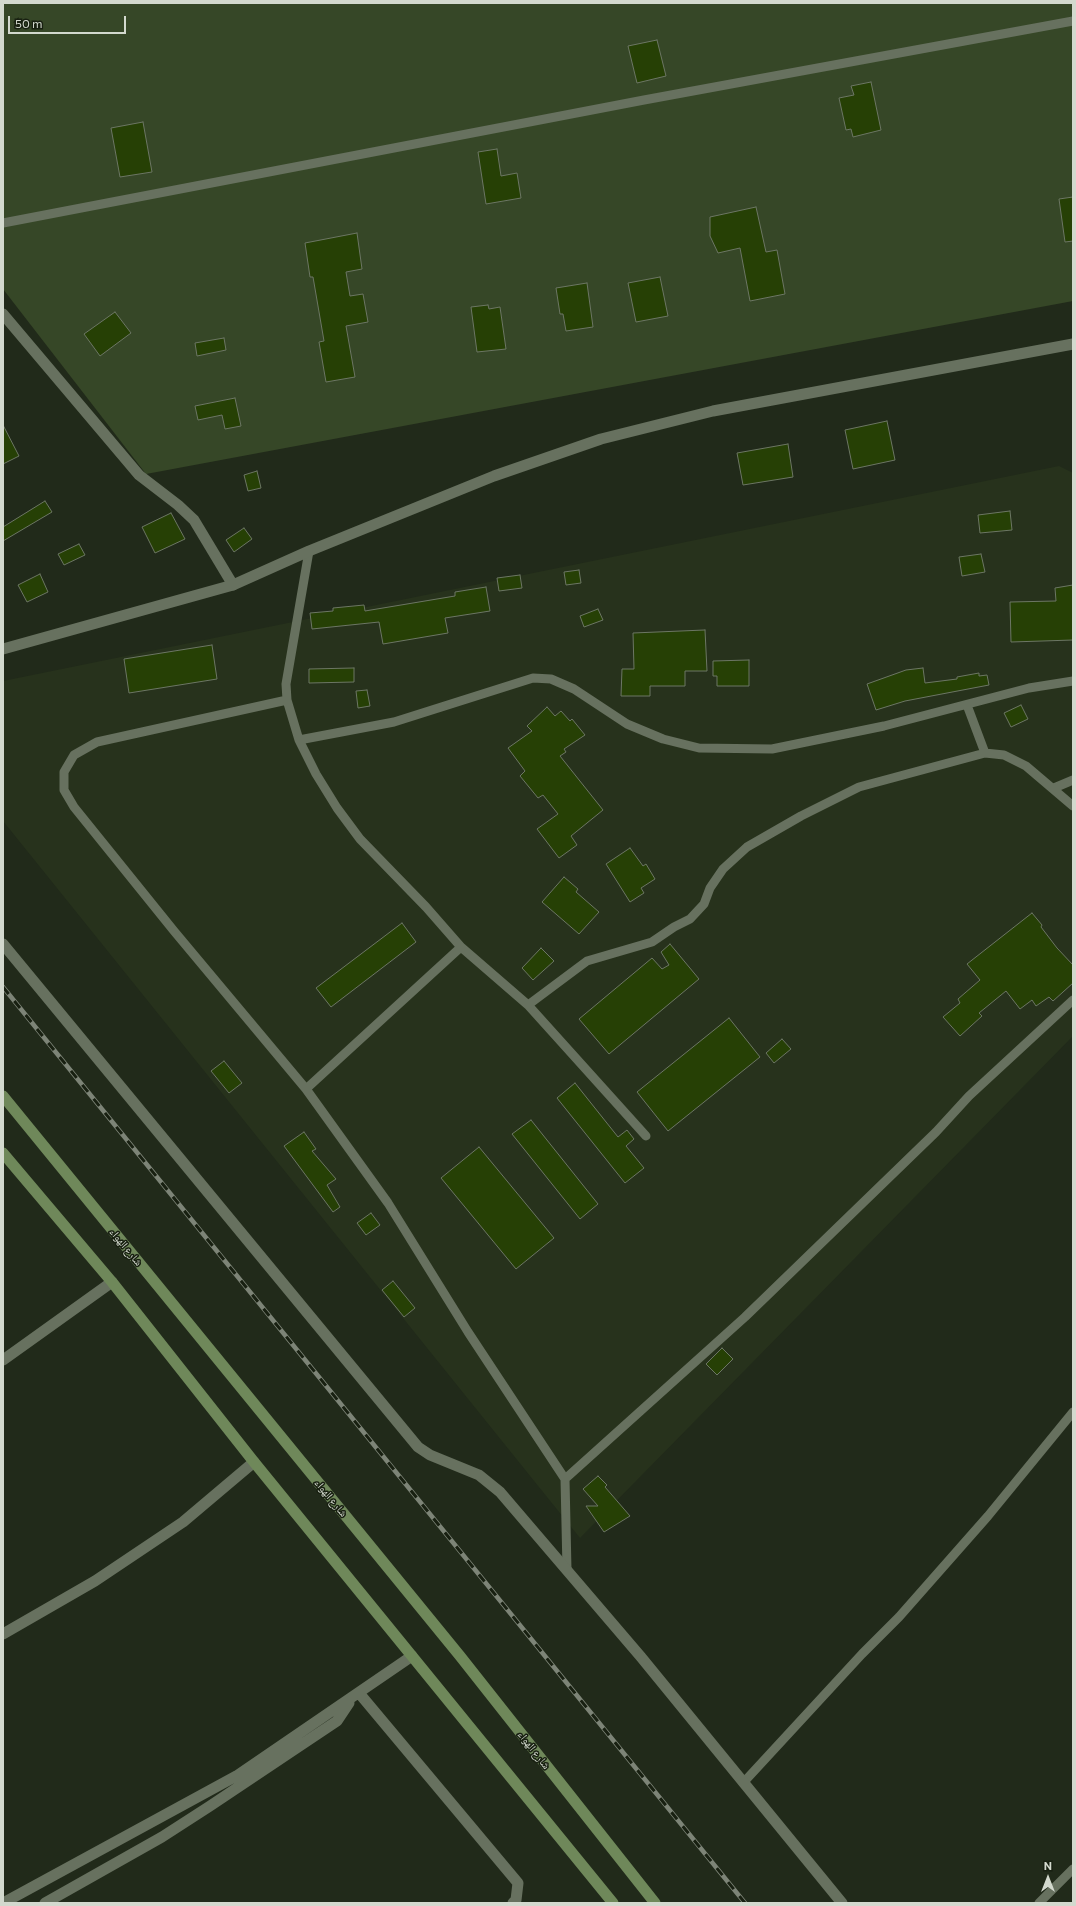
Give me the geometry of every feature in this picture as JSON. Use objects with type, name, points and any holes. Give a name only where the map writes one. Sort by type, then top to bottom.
[{"type":"main road","name":"شارع الهواء","points":[[3,1096],[455,1650],[655,1903]]},
{"type":"main road","points":[[3,1153],[112,1282],[254,1462],[613,1903]]},
{"type":"street","points":[[3,314],[138,475],[194,520],[233,585]]},
{"type":"street","points":[[3,649],[233,585],[309,551],[494,476],[601,439],[713,411],[1073,344]]},
{"type":"street","points":[[3,944],[418,1447],[430,1455],[479,1475],[500,1492],[641,1657],[842,1903]]},
{"type":"street","points":[[3,1360],[112,1282]]},
{"type":"street","points":[[3,1634],[95,1581],[183,1522],[254,1462]]},
{"type":"street","points":[[3,1903],[238,1775],[412,1656]]},
{"type":"street","points":[[46,1903],[162,1836],[210,1806],[337,1721],[356,1695]]},
{"type":"street","points":[[356,1695],[518,1883],[516,1900],[513,1903]]},
{"type":"lane","points":[[3,223],[644,100],[1073,21]]},
{"type":"lane","points":[[309,551],[286,684],[287,700],[299,740],[316,774],[337,808],[360,839],[421,902],[461,947],[528,1005],[646,1136]]},
{"type":"lane","points":[[299,740],[394,722],[533,678],[551,679],[574,689],[627,724],[663,739],[698,748],[772,749],[884,726],[1029,688],[1073,681]]},
{"type":"lane","points":[[287,700],[97,742],[74,755],[64,772],[64,790],[84,820],[306,1090],[388,1203],[468,1332],[565,1479],[567,1570]]},
{"type":"lane","points":[[967,705],[985,753]]},
{"type":"lane","points":[[528,1005],[587,960],[652,942],[674,927],[690,919],[704,904],[710,888],[723,869],[747,847],[801,816],[859,787],[985,753],[1004,755],[1026,766],[1054,788],[1073,806]]},
{"type":"lane","points":[[1054,788],[1073,780]]},
{"type":"lane","points":[[306,1090],[461,947]]},
{"type":"lane","points":[[565,1479],[745,1316],[936,1132],[969,1096],[1073,1000]]},
{"type":"lane","points":[[743,1783],[862,1654],[899,1617],[988,1516],[1073,1412]]},
{"type":"lane","points":[[1039,1903],[1073,1869]]},
{"type":"shaded area","points":[[3,3],[1073,3],[1073,301],[146,474],[3,289]]},
{"type":"shaded area","points":[[1059,466],[1073,473],[1073,1036],[580,1538],[3,821],[3,681]]},
{"type":"building","points":[[657,40],[666,76],[637,83],[628,46]]},
{"type":"building","points":[[871,82],[881,130],[853,137],[851,129],[846,130],[839,98],[854,95],[851,86]]},
{"type":"building","points":[[143,122],[152,172],[120,177],[111,128]]},
{"type":"building","points":[[497,149],[501,176],[517,173],[521,198],[486,204],[478,152]]},
{"type":"building","points":[[1073,197],[1073,241],[1065,242],[1059,199]]},
{"type":"building","points":[[756,207],[766,252],[777,250],[785,294],[750,301],[740,248],[718,253],[710,236],[710,217]]},
{"type":"building","points":[[357,233],[362,269],[346,272],[350,296],[363,294],[368,322],[346,326],[355,377],[326,382],[319,342],[324,341],[313,277],[310,277],[305,243]]},
{"type":"building","points":[[660,277],[668,316],[636,322],[628,283]]},
{"type":"building","points":[[587,283],[593,327],[566,331],[563,314],[560,314],[556,288]]},
{"type":"building","points":[[488,305],[489,309],[500,307],[506,349],[477,352],[471,307]]},
{"type":"building","points":[[115,312],[131,333],[100,356],[84,334]]},
{"type":"building","points":[[224,338],[226,350],[197,356],[195,343]]},
{"type":"building","points":[[235,398],[241,426],[225,429],[222,415],[198,420],[195,406]]},
{"type":"building","points":[[887,421],[895,460],[853,469],[845,430]]},
{"type":"building","points":[[3,425],[19,456],[3,464]]},
{"type":"building","points":[[788,444],[793,477],[743,485],[737,453]]},
{"type":"building","points":[[257,471],[261,488],[248,491],[244,475]]},
{"type":"building","points":[[45,501],[52,512],[3,541],[3,527]]},
{"type":"building","points":[[1010,511],[1012,530],[980,533],[978,515]]},
{"type":"building","points":[[171,513],[185,539],[155,553],[142,527]]},
{"type":"building","points":[[244,528],[252,539],[234,552],[226,540]]},
{"type":"building","points":[[79,544],[85,555],[64,565],[58,554]]},
{"type":"building","points":[[981,554],[985,572],[962,576],[959,557]]},
{"type":"building","points":[[579,570],[581,583],[566,585],[564,572]]},
{"type":"building","points":[[40,574],[48,592],[27,602],[18,585]]},
{"type":"building","points":[[520,575],[522,588],[499,591],[497,578]]},
{"type":"building","points":[[1073,585],[1073,640],[1011,642],[1010,602],[1056,601],[1055,588]]},
{"type":"building","points":[[486,587],[490,611],[445,618],[448,633],[383,644],[379,622],[312,629],[310,613],[333,611],[333,608],[364,605],[365,611],[455,596],[455,592]]},
{"type":"building","points":[[598,609],[603,620],[584,627],[580,616]]},
{"type":"building","points":[[705,630],[707,671],[685,671],[685,686],[650,686],[650,696],[621,696],[622,669],[634,669],[633,633]]},
{"type":"building","points":[[212,645],[217,679],[129,693],[124,659]]},
{"type":"building","points":[[749,660],[749,686],[717,686],[717,676],[713,676],[713,661]]},
{"type":"building","points":[[354,668],[354,682],[309,683],[309,669]]},
{"type":"building","points":[[923,668],[925,683],[957,679],[957,677],[979,673],[979,676],[987,675],[989,685],[905,701],[876,710],[867,684],[906,670]]},
{"type":"building","points":[[367,690],[370,706],[358,708],[356,691]]},
{"type":"building","points":[[1021,705],[1028,719],[1011,727],[1004,713]]},
{"type":"building","points":[[547,707],[555,716],[561,711],[570,721],[572,719],[585,735],[564,749],[566,752],[560,756],[603,810],[571,836],[577,845],[559,858],[537,829],[558,814],[543,795],[538,798],[520,776],[525,771],[508,748],[532,731],[527,726]]},
{"type":"building","points":[[630,848],[643,866],[646,864],[655,879],[641,888],[644,893],[630,902],[606,864]]},
{"type":"building","points":[[564,877],[578,889],[576,892],[599,912],[579,934],[542,902]]},
{"type":"building","points":[[1032,913],[1057,948],[1073,965],[1073,983],[1053,1001],[1049,997],[1036,1006],[1032,1000],[1020,1009],[1006,991],[979,1013],[982,1016],[960,1036],[943,1017],[960,1003],[958,999],[980,980],[967,964]]},
{"type":"building","points":[[402,923],[416,942],[331,1007],[316,988]]},
{"type":"building","points":[[670,944],[699,979],[609,1054],[579,1019],[652,958],[662,969],[669,965],[661,952]]},
{"type":"building","points":[[541,948],[554,961],[533,980],[522,968]]},
{"type":"building","points":[[729,1018],[760,1057],[668,1131],[637,1092]]},
{"type":"building","points":[[782,1039],[791,1049],[774,1063],[766,1053]]},
{"type":"building","points":[[224,1061],[242,1083],[229,1093],[211,1071]]},
{"type":"building","points":[[575,1083],[618,1137],[627,1130],[634,1139],[626,1146],[644,1168],[625,1183],[557,1098]]},
{"type":"building","points":[[531,1120],[598,1204],[580,1219],[512,1134]]},
{"type":"building","points":[[304,1132],[316,1149],[312,1151],[336,1179],[327,1185],[340,1207],[333,1212],[284,1146]]},
{"type":"building","points":[[479,1147],[554,1238],[516,1269],[441,1178]]},
{"type":"building","points":[[371,1213],[380,1225],[366,1235],[357,1223]]},
{"type":"building","points":[[393,1281],[415,1308],[404,1317],[382,1290]]},
{"type":"building","points":[[722,1348],[733,1359],[717,1375],[706,1364]]},
{"type":"building","points":[[598,1476],[607,1485],[605,1487],[630,1516],[604,1532],[586,1506],[598,1506],[583,1489]]},
{"type":"railway","points":[[3,987],[745,1903]]}]
